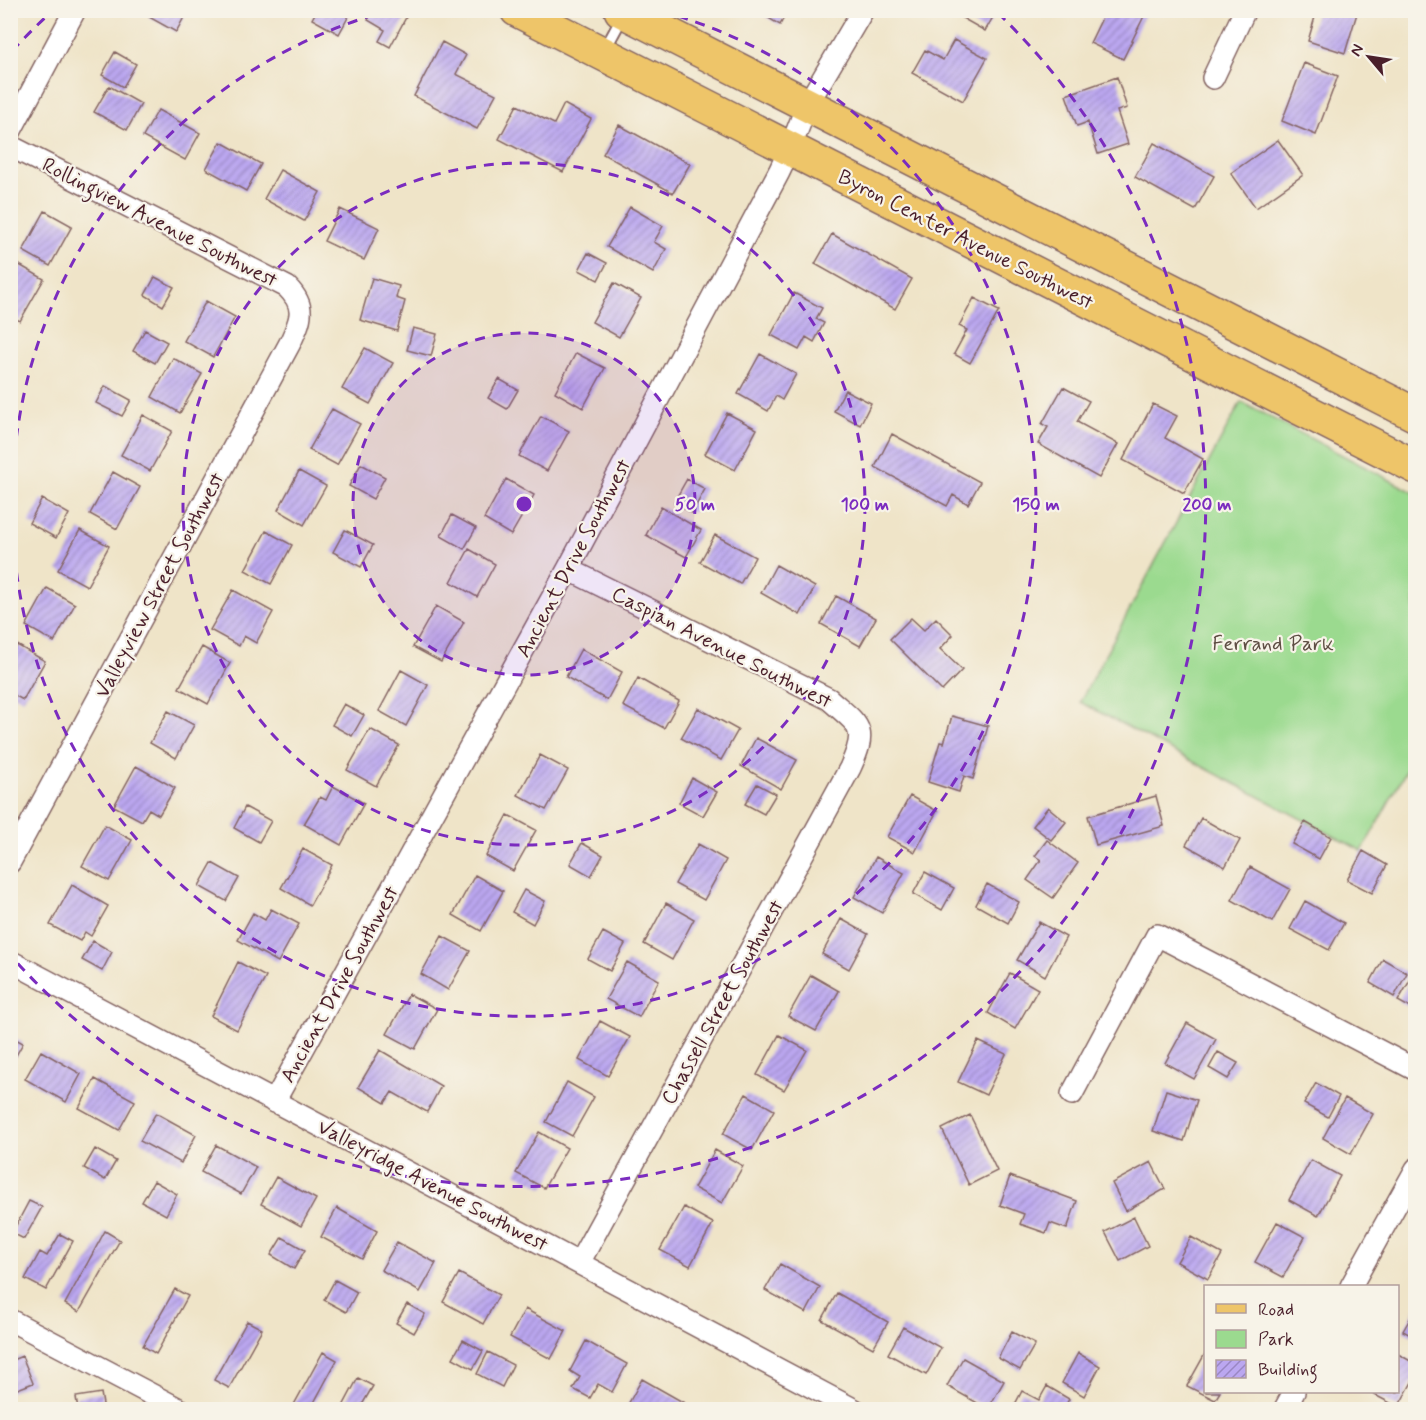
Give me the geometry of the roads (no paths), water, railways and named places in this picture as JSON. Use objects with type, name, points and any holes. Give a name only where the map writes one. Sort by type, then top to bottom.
[{"type":"main road","name":"Byron Center Avenue Southwest","points":[[517,10],[1416,467]]},
{"type":"main road","points":[[624,11],[1416,415]]},
{"type":"street","points":[[10,132],[75,10]]},
{"type":"street","name":"Ancient Drive Southwest","points":[[274,1102],[568,569],[790,149],[807,105],[863,10]]},
{"type":"street","points":[[1213,78],[1245,10]]},
{"type":"street","name":"Rollingview Avenue Southwest","points":[[10,146],[287,287],[298,299],[300,306]]},
{"type":"street","name":"Valleyview Street Southwest","points":[[10,862],[290,343],[300,317],[300,306]]},
{"type":"street","name":"Caspian Avenue Southwest","points":[[568,569],[829,699],[857,724],[861,739]]},
{"type":"street","name":"Chassell Street Southwest","points":[[579,1263],[850,768],[861,739]]},
{"type":"street","points":[[1072,1094],[1157,935],[1416,1070]]},
{"type":"street","name":"Valleyridge Avenue Southwest","points":[[10,961],[855,1410]]},
{"type":"street","points":[[1353,1285],[1416,1169]]},
{"type":"street","points":[[10,1320],[181,1410]]},
{"type":"street","points":[[1284,1410],[1293,1393]]},
{"type":"lane","points":[[603,54],[624,11]]},
{"type":"park label","name":"Ferrand Park","points":[[1273,643]]}]
